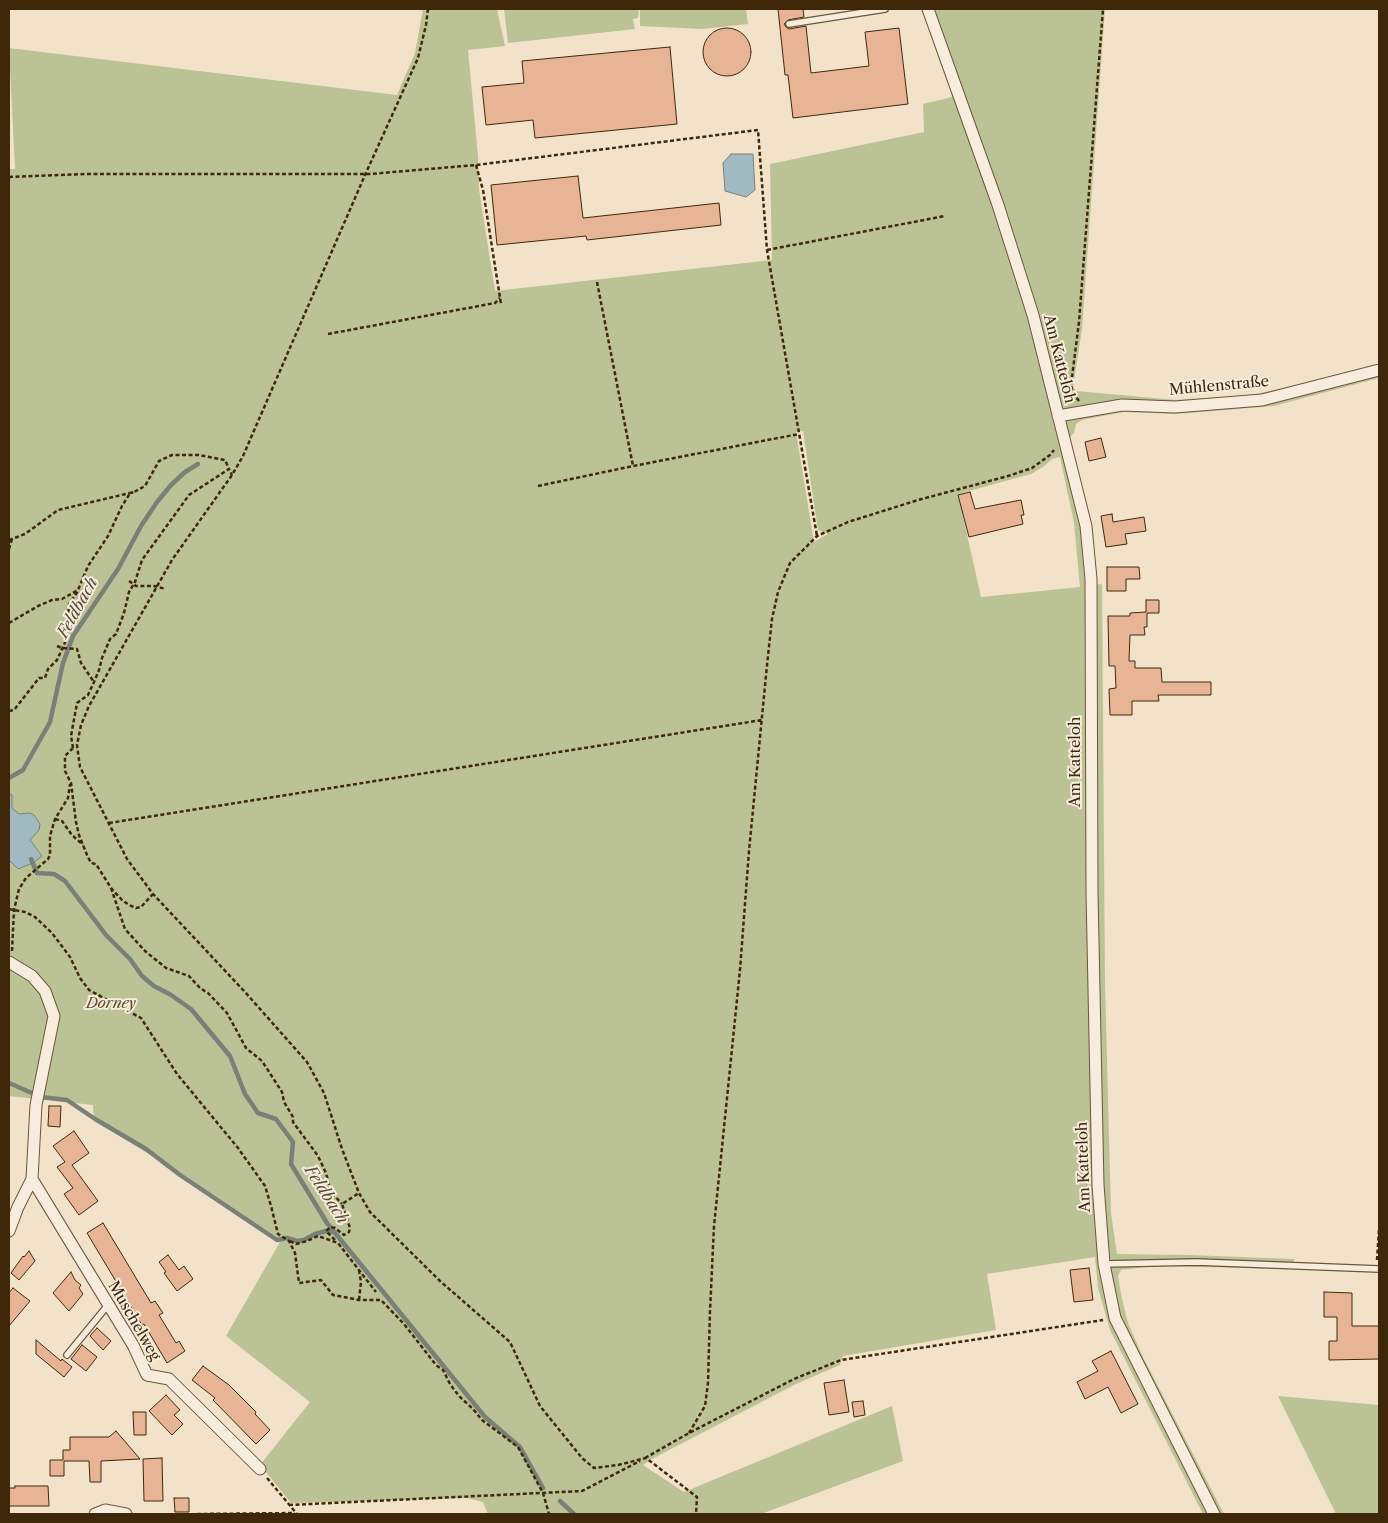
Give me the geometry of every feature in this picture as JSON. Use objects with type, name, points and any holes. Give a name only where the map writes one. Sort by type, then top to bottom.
[{"type":"street","name":"Am Katteloh","points":[[928,9],[998,205],[1030,306],[1086,526],[1092,579],[1092,892],[1098,1185],[1104,1264],[1115,1318],[1214,1514]]},
{"type":"street","name":"Mühlenstraße","points":[[1058,416],[1122,405],[1174,407],[1262,400],[1379,370]]},
{"type":"street","points":[[9,1231],[32,1179],[36,1105],[54,1016],[46,991],[32,976],[10,962]]},
{"type":"street","name":"Muschelweg","points":[[32,1179],[133,1345],[148,1375],[169,1379],[260,1469]]},
{"type":"street","points":[[95,1514],[105,1510],[126,1514]]},
{"type":"lane","points":[[789,24],[885,9]]},
{"type":"lane","points":[[1104,1264],[1197,1262],[1378,1269]]},
{"type":"lane","points":[[67,1355],[108,1304]]},
{"type":"path","points":[[428,9],[418,58],[365,174],[243,456],[232,475],[172,560],[111,666],[81,725],[77,745],[80,767],[128,859],[153,894],[245,992],[306,1062],[324,1094],[359,1193],[370,1212],[404,1247],[510,1342],[540,1406],[582,1458],[594,1468],[618,1465],[646,1458]]},
{"type":"path","points":[[1088,412],[1073,393],[1071,385],[1079,322],[1103,9]]},
{"type":"path","points":[[9,177],[86,174],[365,174],[476,165],[758,130],[767,250],[816,536]]},
{"type":"path","points":[[476,165],[483,190],[501,304]]},
{"type":"path","points":[[767,250],[945,216]]},
{"type":"path","points":[[597,282],[633,466]]},
{"type":"path","points":[[328,334],[495,303],[500,298]]},
{"type":"path","points":[[538,486],[799,434]]},
{"type":"path","points":[[689,1433],[705,1406],[708,1383],[714,1226],[771,628],[778,592],[790,563],[816,536],[848,522],[1032,468],[1050,454],[1058,444]]},
{"type":"path","points":[[9,711],[14,710],[39,678],[45,678],[48,669],[57,660],[67,638],[69,604],[78,590],[88,566],[108,536],[129,495],[145,486],[159,461],[172,455],[199,454],[225,460],[232,475]]},
{"type":"path","points":[[73,748],[71,736],[77,703],[88,695],[110,639],[116,634],[129,592],[142,560],[189,495],[228,469]]},
{"type":"path","points":[[9,549],[10,540],[25,534],[58,510],[134,492]]},
{"type":"path","points":[[129,581],[136,586],[154,586],[166,589]]},
{"type":"path","points":[[9,624],[38,606],[52,600],[62,599],[78,590]]},
{"type":"path","points":[[57,646],[77,648],[81,663],[94,682]]},
{"type":"path","points":[[109,823],[762,720]]},
{"type":"path","points":[[77,745],[65,756],[65,771],[71,783],[76,822],[91,862],[96,864],[111,888],[122,900],[136,908],[141,907],[153,894]]},
{"type":"path","points":[[10,962],[14,910],[19,889],[26,878],[48,859],[50,836],[55,819],[68,798],[71,783]]},
{"type":"path","points":[[55,819],[62,821],[72,836],[84,846]]},
{"type":"path","points":[[111,888],[124,929],[145,951],[166,968],[189,976],[200,988],[208,993],[227,1014],[246,1048],[262,1061],[282,1092],[284,1102],[294,1122],[318,1156],[326,1173],[331,1192],[342,1204],[350,1228],[349,1232],[344,1235],[331,1227],[326,1231],[338,1243],[376,1292]]},
{"type":"path","points":[[9,910],[34,917],[52,933],[70,957],[80,978],[89,990],[141,1018],[177,1074],[238,1148],[264,1186],[272,1206],[278,1234],[296,1244],[307,1242],[318,1236],[338,1243]]},
{"type":"path","points":[[342,1204],[359,1193]]},
{"type":"path","points":[[1378,1269],[1379,1229]]},
{"type":"path","points":[[289,1241],[297,1261],[299,1283],[321,1280],[334,1294],[359,1300],[381,1300],[404,1324],[436,1365],[443,1370],[459,1396],[482,1420],[518,1447],[543,1493],[549,1514]]},
{"type":"path","points":[[358,1268],[361,1282],[359,1300]]},
{"type":"path","points":[[288,1505],[582,1491],[794,1379],[841,1360],[1115,1318]]},
{"type":"path","points":[[646,1458],[697,1497],[696,1514]]},
{"type":"path","points":[[260,1469],[296,1514]]},
{"type":"path","points":[[196,1514],[296,1514]]},
{"type":"green space","name":"Dorney","points":[[423,9],[497,9],[505,46],[468,50],[478,156],[479,189],[495,291],[772,260],[770,164],[924,132],[923,104],[952,97],[935,9],[1105,9],[1082,329],[1073,387],[1076,391],[1176,400],[1251,395],[1379,366],[1379,378],[1274,406],[1176,414],[1124,412],[1082,420],[1076,424],[1074,433],[1062,446],[1081,529],[1085,586],[1102,584],[1105,982],[1111,1213],[1117,1254],[1294,1259],[1294,1269],[1153,1266],[1121,1270],[1118,1276],[1128,1323],[1143,1357],[1224,1514],[1203,1514],[1110,1330],[1098,1288],[1095,1257],[987,1274],[996,1330],[843,1356],[840,1365],[796,1384],[643,1465],[684,1492],[892,1406],[903,1461],[761,1514],[488,1514],[483,1502],[467,1498],[291,1503],[260,1465],[310,1402],[226,1336],[280,1242],[152,1156],[94,1120],[93,1105],[9,1096],[9,169],[15,169],[9,48],[397,95],[415,53]],"holes":[[[803,431],[818,530],[828,534],[814,542],[796,432]],[[1060,457],[1074,523],[1080,587],[981,597],[958,494],[1031,474],[1052,459]]]},
{"type":"green space","points":[[504,9],[639,9],[638,18],[633,19],[635,29],[508,43]]},
{"type":"green space","points":[[640,9],[746,9],[748,24],[702,29],[640,26]]},
{"type":"green space","points":[[1278,1396],[1379,1405],[1379,1514],[1336,1514]]},
{"type":"water","points":[[731,154],[753,154],[755,190],[746,197],[725,191],[723,163]]},
{"type":"water","points":[[9,793],[12,795],[12,808],[19,814],[30,813],[34,815],[40,824],[39,830],[30,840],[42,856],[33,863],[18,869],[9,860]]},
{"type":"building","points":[[778,9],[803,9],[804,17],[788,20],[784,24],[789,29],[806,26],[811,73],[869,66],[865,32],[899,28],[908,104],[793,118],[788,75],[785,75]]},
{"type":"building","points":[[722,28],[732,28],[744,35],[751,47],[751,57],[744,69],[732,76],[722,76],[714,72],[707,65],[703,57],[703,47],[707,39],[714,32]]},
{"type":"building","points":[[670,47],[677,124],[535,138],[533,120],[486,125],[482,87],[524,83],[522,61]]},
{"type":"building","points":[[578,176],[583,218],[719,203],[721,225],[587,240],[586,236],[497,245],[491,185]]},
{"type":"building","points":[[1101,438],[1106,457],[1089,461],[1085,442]]},
{"type":"building","points":[[970,492],[975,509],[1021,500],[1024,515],[1021,515],[1023,524],[969,537],[958,495]]},
{"type":"building","points":[[1112,514],[1113,522],[1144,517],[1146,531],[1125,534],[1127,544],[1106,547],[1101,516]]},
{"type":"building","points":[[1107,567],[1139,567],[1140,579],[1126,579],[1126,591],[1107,591]]},
{"type":"building","points":[[1146,600],[1159,600],[1159,613],[1147,613],[1147,627],[1144,627],[1145,635],[1130,635],[1129,661],[1135,661],[1135,668],[1161,668],[1162,682],[1211,682],[1211,695],[1158,695],[1159,701],[1132,701],[1132,715],[1110,715],[1109,689],[1116,688],[1115,666],[1109,666],[1108,616],[1130,616],[1130,613],[1146,612]]},
{"type":"building","points":[[49,1106],[61,1106],[60,1127],[48,1126]]},
{"type":"building","points":[[74,1131],[89,1153],[72,1165],[98,1201],[79,1215],[64,1194],[73,1188],[57,1167],[65,1162],[53,1146]]},
{"type":"building","points":[[103,1223],[151,1303],[155,1301],[163,1313],[159,1315],[176,1343],[179,1341],[185,1351],[167,1363],[87,1233]]},
{"type":"building","points":[[29,1251],[35,1261],[19,1280],[11,1273]]},
{"type":"building","points":[[168,1255],[179,1270],[184,1266],[193,1279],[177,1291],[164,1273],[166,1272],[159,1262]]},
{"type":"building","points":[[1089,1268],[1093,1300],[1074,1302],[1070,1270]]},
{"type":"building","points":[[71,1272],[75,1280],[81,1285],[79,1288],[83,1294],[69,1311],[53,1293]]},
{"type":"building","points":[[13,1288],[30,1301],[9,1326],[9,1293]]},
{"type":"building","points":[[1324,1292],[1352,1293],[1352,1326],[1379,1326],[1379,1359],[1329,1360],[1329,1341],[1337,1341],[1337,1317],[1324,1317]]},
{"type":"building","points":[[97,1328],[111,1341],[103,1350],[90,1336]]},
{"type":"building","points":[[36,1340],[61,1361],[62,1359],[72,1367],[64,1377],[36,1354]]},
{"type":"building","points":[[82,1345],[97,1357],[86,1371],[71,1359]]},
{"type":"building","points":[[1111,1351],[1138,1404],[1121,1413],[1108,1387],[1085,1399],[1077,1382],[1098,1371],[1092,1361]]},
{"type":"building","points":[[203,1366],[229,1385],[256,1412],[255,1414],[270,1430],[256,1444],[213,1400],[215,1398],[192,1380]]},
{"type":"building","points":[[844,1380],[849,1412],[829,1415],[824,1383]]},
{"type":"building","points":[[166,1395],[180,1410],[174,1415],[183,1424],[172,1435],[149,1411]]},
{"type":"building","points":[[863,1401],[865,1415],[854,1417],[852,1402]]},
{"type":"building","points":[[133,1412],[146,1412],[146,1435],[134,1435]]},
{"type":"building","points":[[116,1431],[140,1459],[101,1461],[101,1482],[90,1482],[89,1461],[64,1461],[64,1476],[50,1476],[50,1460],[63,1460],[63,1450],[70,1450],[70,1437],[109,1437]]},
{"type":"building","points":[[162,1458],[163,1501],[144,1501],[143,1459]]},
{"type":"building","points":[[15,1486],[48,1486],[49,1506],[9,1506],[9,1488],[15,1488]]},
{"type":"building","points":[[174,1498],[189,1498],[189,1512],[175,1512]]},
{"type":"waterway","name":"Feldbach","points":[[9,778],[23,770],[50,722],[63,663],[73,636],[118,569],[141,526],[157,502],[185,472],[198,464]]},
{"type":"waterway","name":"Feldbach","points":[[31,859],[37,873],[54,874],[65,881],[106,935],[130,959],[142,976],[154,986],[191,1009],[230,1056],[245,1094],[258,1113],[276,1119],[293,1142],[291,1164],[327,1223],[485,1417],[520,1447],[543,1488]]},
{"type":"waterway","points":[[9,1083],[41,1097],[67,1100],[146,1149],[180,1175],[277,1240],[287,1238],[297,1241],[326,1231],[334,1232]]},
{"type":"waterway","name":"Feldbach","points":[[560,1501],[574,1514]]}]
